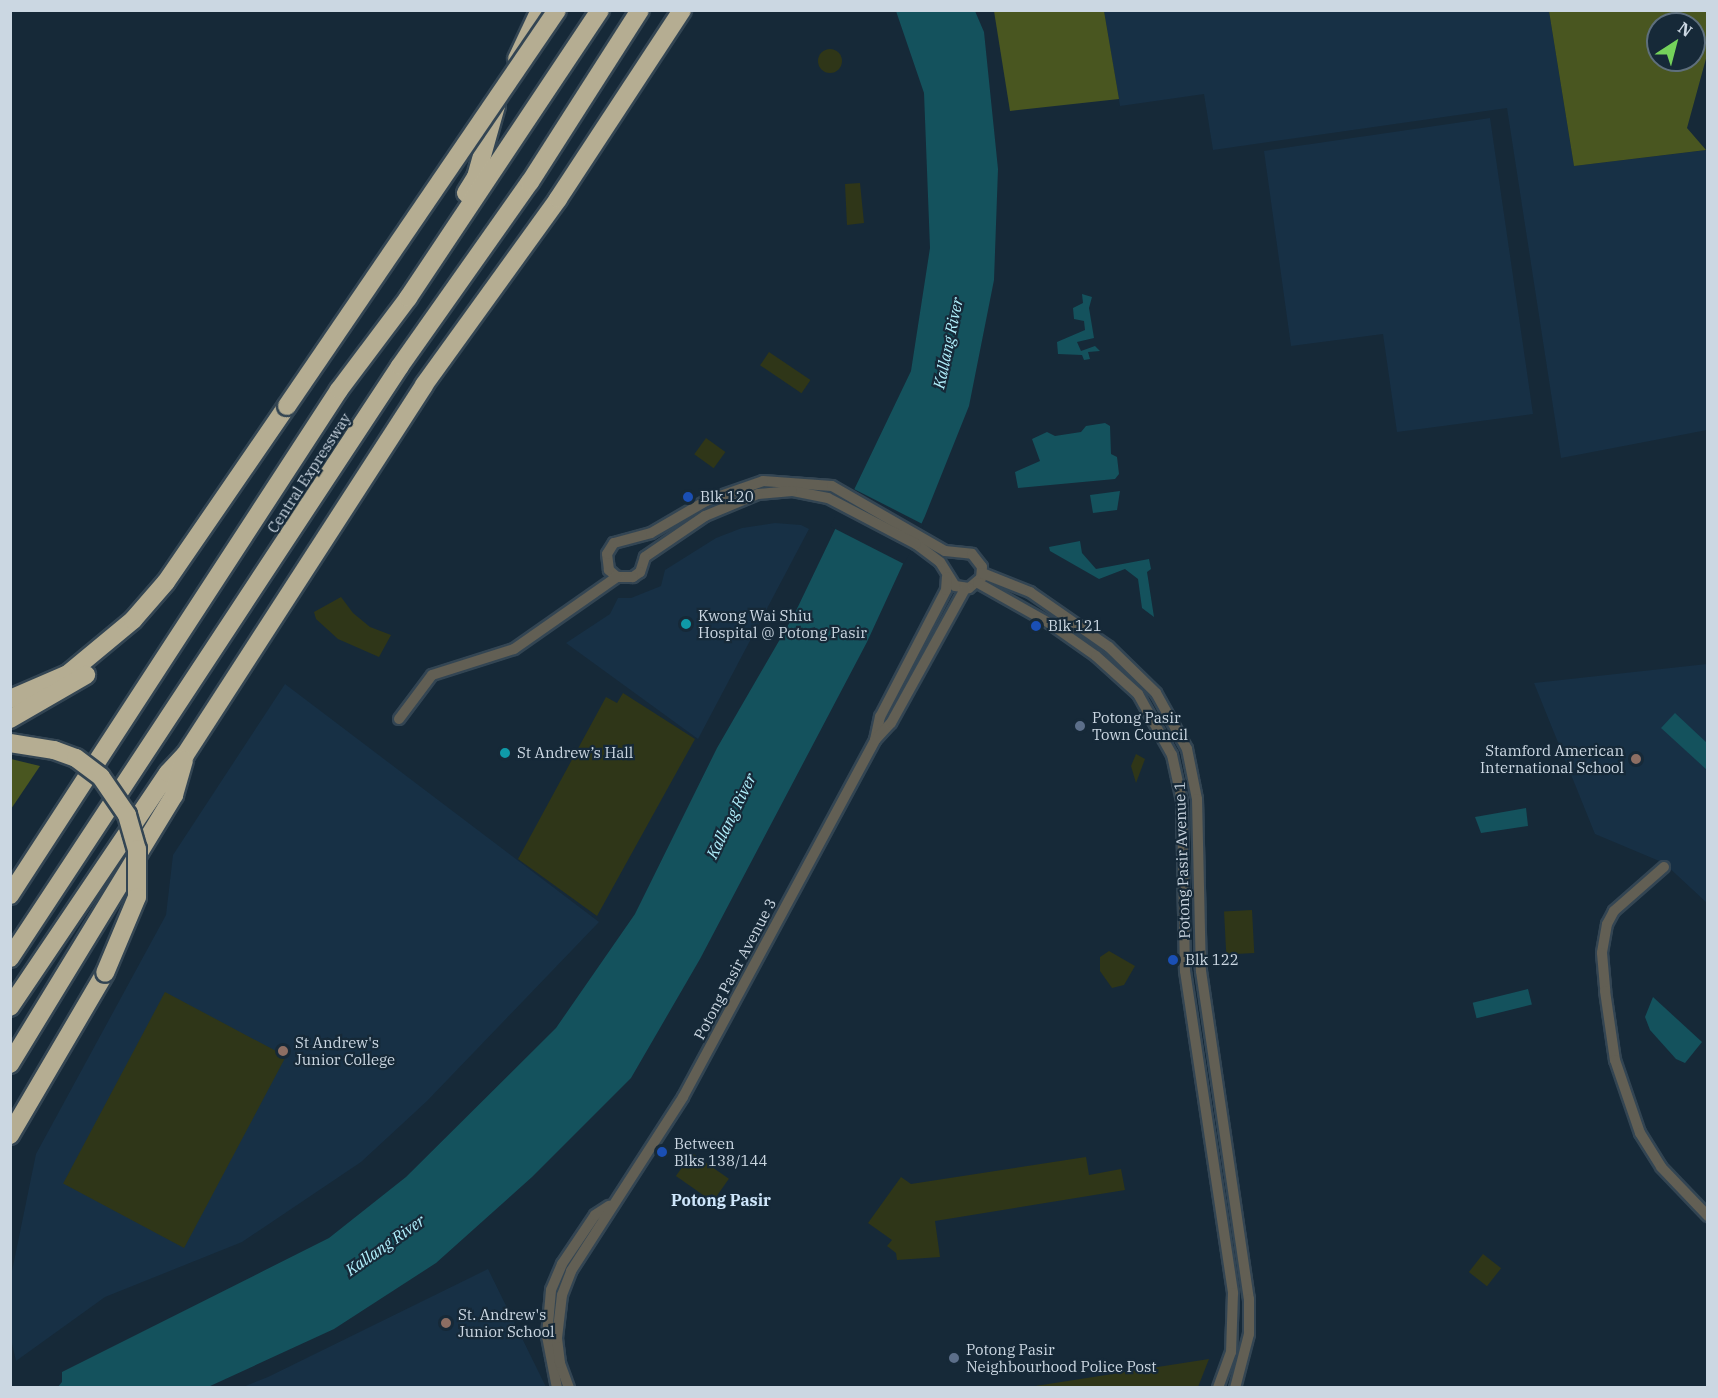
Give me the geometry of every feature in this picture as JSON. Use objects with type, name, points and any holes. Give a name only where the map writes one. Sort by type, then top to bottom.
[{"type":"highway","points":[[408,298],[413,275],[477,177],[489,122],[540,10]]},
{"type":"highway","points":[[10,699],[68,674],[87,660],[133,620],[166,582],[557,10]]},
{"type":"highway","name":"Central Expressway","points":[[10,896],[339,390],[408,298],[600,10]]},
{"type":"highway","name":"Central Expressway","points":[[10,958],[400,366],[530,182],[640,10]]},
{"type":"highway","points":[[10,1007],[168,773],[185,755],[404,415],[558,199],[682,10]]},
{"type":"highway","points":[[10,719],[80,680],[121,645],[166,591],[166,582]]},
{"type":"highway","points":[[10,743],[54,750],[76,758],[101,777],[127,815],[137,849],[138,872],[137,897],[121,943],[10,1135]]},
{"type":"highway","points":[[10,1064],[174,795],[185,755]]},
{"type":"street","name":"Potong Pasir Avenue 1","points":[[947,563],[916,544],[828,498],[792,491],[758,494],[705,516],[645,557],[637,575],[617,577],[607,566],[607,554],[614,543],[630,540],[734,488],[763,481],[832,486],[947,563],[955,586],[964,589]]},
{"type":"street","points":[[630,540],[641,548],[645,557]]},
{"type":"street","name":"Potong Pasir Avenue 1","points":[[947,563],[967,552],[977,557],[980,578],[1049,622],[1096,656],[1138,694],[1172,755],[1182,801],[1185,971],[1233,1293],[1230,1352],[1218,1388]]},
{"type":"street","name":"Potong Pasir Avenue 3","points":[[875,740],[880,717],[946,590],[947,563]]},
{"type":"street","points":[[399,719],[432,675],[514,649],[617,577]]},
{"type":"street","name":"Potong Pasir Avenue 1","points":[[980,578],[1030,592],[1109,647],[1156,693],[1187,749],[1197,799],[1202,982],[1250,1299],[1247,1345],[1235,1388]]},
{"type":"street","points":[[964,589],[980,578]]},
{"type":"street","name":"Potong Pasir Avenue 3","points":[[557,1388],[546,1336],[551,1290],[562,1264],[589,1225],[609,1206],[683,1097],[875,740],[891,723],[964,589]]},
{"type":"street","points":[[1664,867],[1614,911],[1607,924],[1602,953],[1605,991],[1615,1060],[1640,1133],[1661,1167],[1707,1216]]},
{"type":"street","name":"Potong Pasir Avenue 3","points":[[569,1388],[560,1363],[557,1338],[562,1295],[571,1271],[603,1223],[609,1206]]},
{"type":"shaded area","points":[[1104,11],[1549,11],[1574,166],[1707,150],[1707,430],[1561,458],[1507,108],[1213,150],[1204,94],[1120,106]]},
{"type":"shaded area","points":[[830,49],[835,50],[841,56],[841,66],[835,72],[830,73],[825,72],[819,66],[818,61],[819,56],[825,50]]},
{"type":"shaded area","points":[[1490,118],[1533,414],[1397,432],[1383,334],[1291,346],[1264,151]]},
{"type":"shaded area","points":[[860,183],[864,223],[847,225],[845,184]]},
{"type":"shaded area","points":[[769,352],[810,380],[802,393],[760,365]]},
{"type":"shaded area","points":[[706,438],[725,452],[714,468],[694,454]]},
{"type":"shaded area","points":[[775,523],[801,525],[809,529],[698,739],[566,643],[610,614],[618,598],[631,598],[661,586],[665,570],[716,538],[742,528]]},
{"type":"shaded area","points":[[341,597],[353,613],[370,627],[391,635],[379,657],[338,639],[316,619],[314,612]]},
{"type":"shaded area","name":"Stamford American International School","points":[[1707,664],[1707,903],[1664,863],[1595,834],[1534,683]]},
{"type":"shaded area","name":"St Andrew's Junior College","points":[[285,684],[599,922],[427,1101],[361,1162],[242,1242],[105,1297],[16,1361],[11,1339],[11,1276],[36,1154],[166,915],[173,855]]},
{"type":"shaded area","points":[[623,693],[695,739],[597,916],[518,859],[606,697],[617,703]]},
{"type":"shaded area","points":[[1136,754],[1145,759],[1136,783],[1131,766]]},
{"type":"shaded area","points":[[1252,910],[1254,953],[1226,954],[1224,911]]},
{"type":"shaded area","points":[[1109,951],[1135,966],[1124,985],[1112,988],[1100,971],[1100,957]]},
{"type":"shaded area","points":[[165,992],[286,1056],[184,1248],[63,1184]]},
{"type":"shaded area","points":[[692,1153],[729,1179],[713,1202],[676,1176]]},
{"type":"shaded area","points":[[1086,1157],[1089,1175],[1121,1169],[1125,1190],[935,1221],[940,1257],[897,1260],[896,1253],[887,1246],[892,1240],[868,1223],[901,1177],[911,1184]]},
{"type":"shaded area","points":[[1483,1254],[1501,1268],[1487,1286],[1469,1272]]},
{"type":"shaded area","name":"St. Andrew's Junior School","points":[[488,1269],[546,1387],[243,1387],[268,1377]]},
{"type":"shaded area","points":[[1209,1359],[1198,1387],[1029,1387]]},
{"type":"green space","points":[[994,11],[1104,11],[1119,99],[1010,111]]},
{"type":"green space","points":[[1549,11],[1707,11],[1706,59],[1706,12],[1646,12],[1646,72],[1702,72],[1687,128],[1706,150],[1574,166]]},
{"type":"green space","points":[[10,759],[40,766],[11,809]]},
{"type":"water","name":"Kallang River","points":[[896,11],[975,11],[984,32],[998,169],[994,280],[969,406],[925,516],[867,642],[700,959],[631,1078],[532,1177],[436,1263],[334,1329],[208,1387],[57,1388],[62,1382],[62,1372],[329,1238],[406,1177],[556,1028],[635,914],[717,748],[794,615],[911,371],[930,248],[924,93]]},
{"type":"water","points":[[1082,294],[1092,297],[1089,308],[1094,338],[1077,342],[1081,351],[1095,346],[1100,351],[1088,352],[1090,359],[1084,360],[1082,355],[1058,354],[1057,342],[1085,330],[1084,321],[1074,319],[1073,308],[1083,303]]},
{"type":"water","points":[[1105,423],[1110,426],[1111,454],[1117,457],[1119,474],[1115,479],[1018,488],[1015,472],[1040,461],[1032,439],[1047,432],[1055,436],[1081,432],[1086,426]]},
{"type":"water","points":[[1120,491],[1117,510],[1093,513],[1090,495]]},
{"type":"water","points":[[1080,541],[1082,553],[1096,569],[1149,559],[1151,569],[1147,572],[1154,617],[1142,608],[1138,579],[1125,569],[1099,579],[1050,551],[1049,547]]},
{"type":"water","points":[[1675,713],[1707,743],[1707,770],[1661,728]]},
{"type":"water","points":[[1526,808],[1528,826],[1481,833],[1475,817]]},
{"type":"water","points":[[1528,989],[1532,1005],[1477,1018],[1473,1003]]},
{"type":"water","points":[[1653,997],[1702,1042],[1685,1063],[1676,1059],[1650,1030],[1645,1017]]},
{"type":"pier","points":[[850,487],[924,525],[904,564],[830,526]]},
{"type":"place","name":"Blk 120","points":[[688,497]]},
{"type":"place","name":"Kwong Wai Shiu Hospital @ Potong Pasir","points":[[686,624]]},
{"type":"place","name":"Blk 121","points":[[1036,626]]},
{"type":"place","name":"Potong Pasir Town Council","points":[[1080,726]]},
{"type":"place","name":"St Andrew’s Hall","points":[[505,753]]},
{"type":"place","name":"Stamford American International School","points":[[1636,759]]},
{"type":"place","name":"Blk 122","points":[[1173,960]]},
{"type":"place","name":"St Andrew's Junior College","points":[[283,1051]]},
{"type":"place","name":"Between Blks 138/144","points":[[662,1152]]},
{"type":"place","name":"St. Andrew's Junior School","points":[[446,1323]]},
{"type":"place","name":"Potong Pasir Neighbourhood Police Post","points":[[954,1358]]},
{"type":"district","name":"Potong Pasir","points":[[721,1200]]}]
